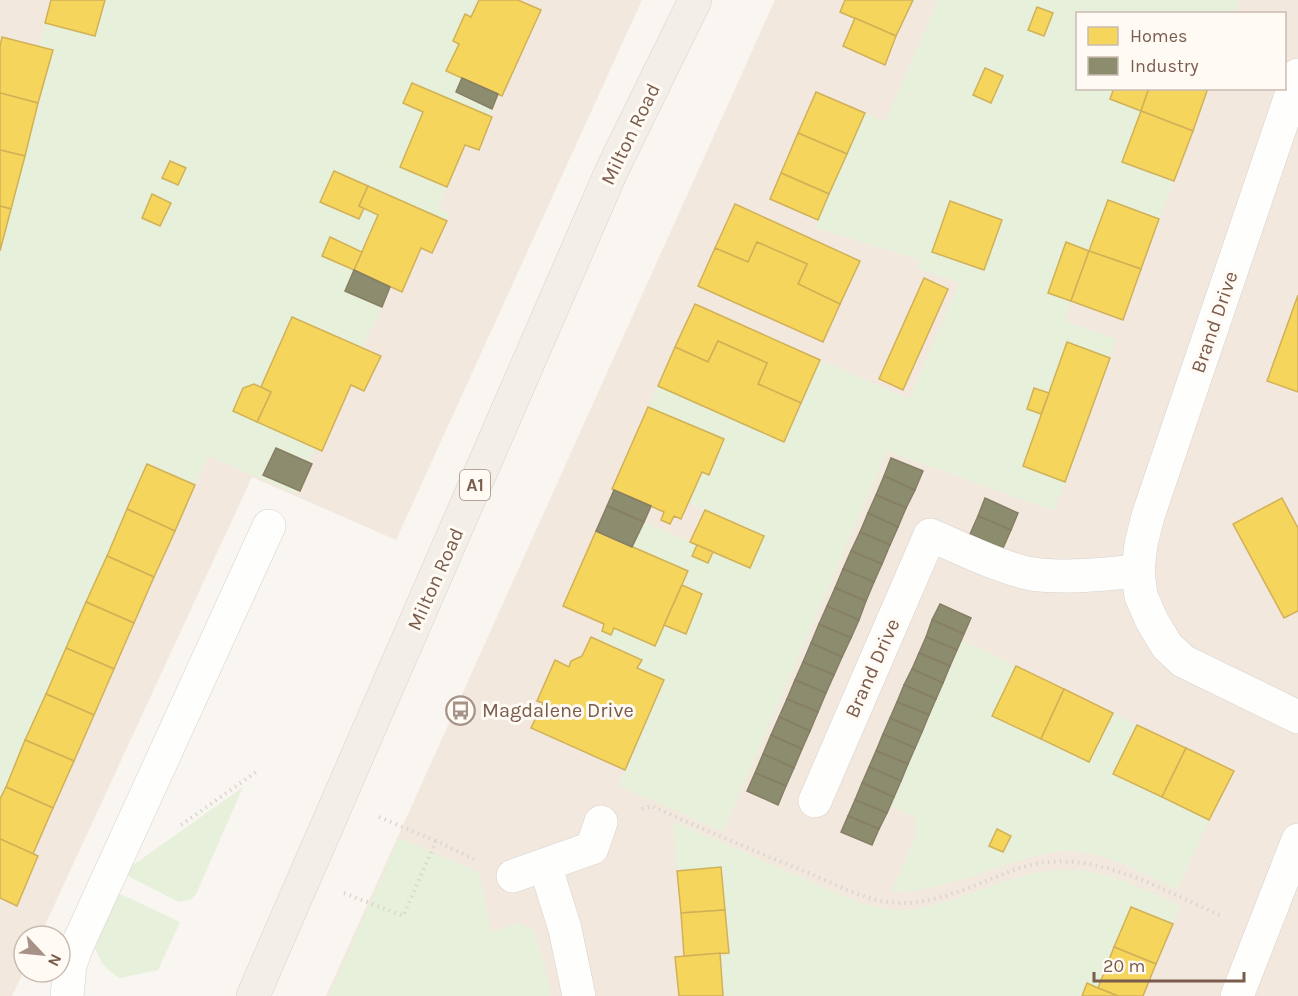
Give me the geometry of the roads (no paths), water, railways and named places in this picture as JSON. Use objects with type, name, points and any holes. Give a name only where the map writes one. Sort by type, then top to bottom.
[{"type":"main road","name":"Milton Road","points":[[253,996],[612,170],[695,0]]},
{"type":"street","name":"Brand Drive","points":[[1298,75],[1148,516],[1141,544],[1138,571],[1141,596],[1152,621],[1167,646],[1183,661],[1298,717]]},
{"type":"street","points":[[66,996],[70,965],[77,946],[269,526]]},
{"type":"street","name":"Brand Drive","points":[[815,801],[930,536],[1019,571],[1040,575],[1090,575],[1138,571]]},
{"type":"street","points":[[513,876],[592,848],[601,822]]},
{"type":"street","points":[[1237,996],[1298,840]]},
{"type":"street","points":[[545,864],[565,929],[579,996]]},
{"type":"place","name":"Magdalene Drive","points":[[461,710]]}]
